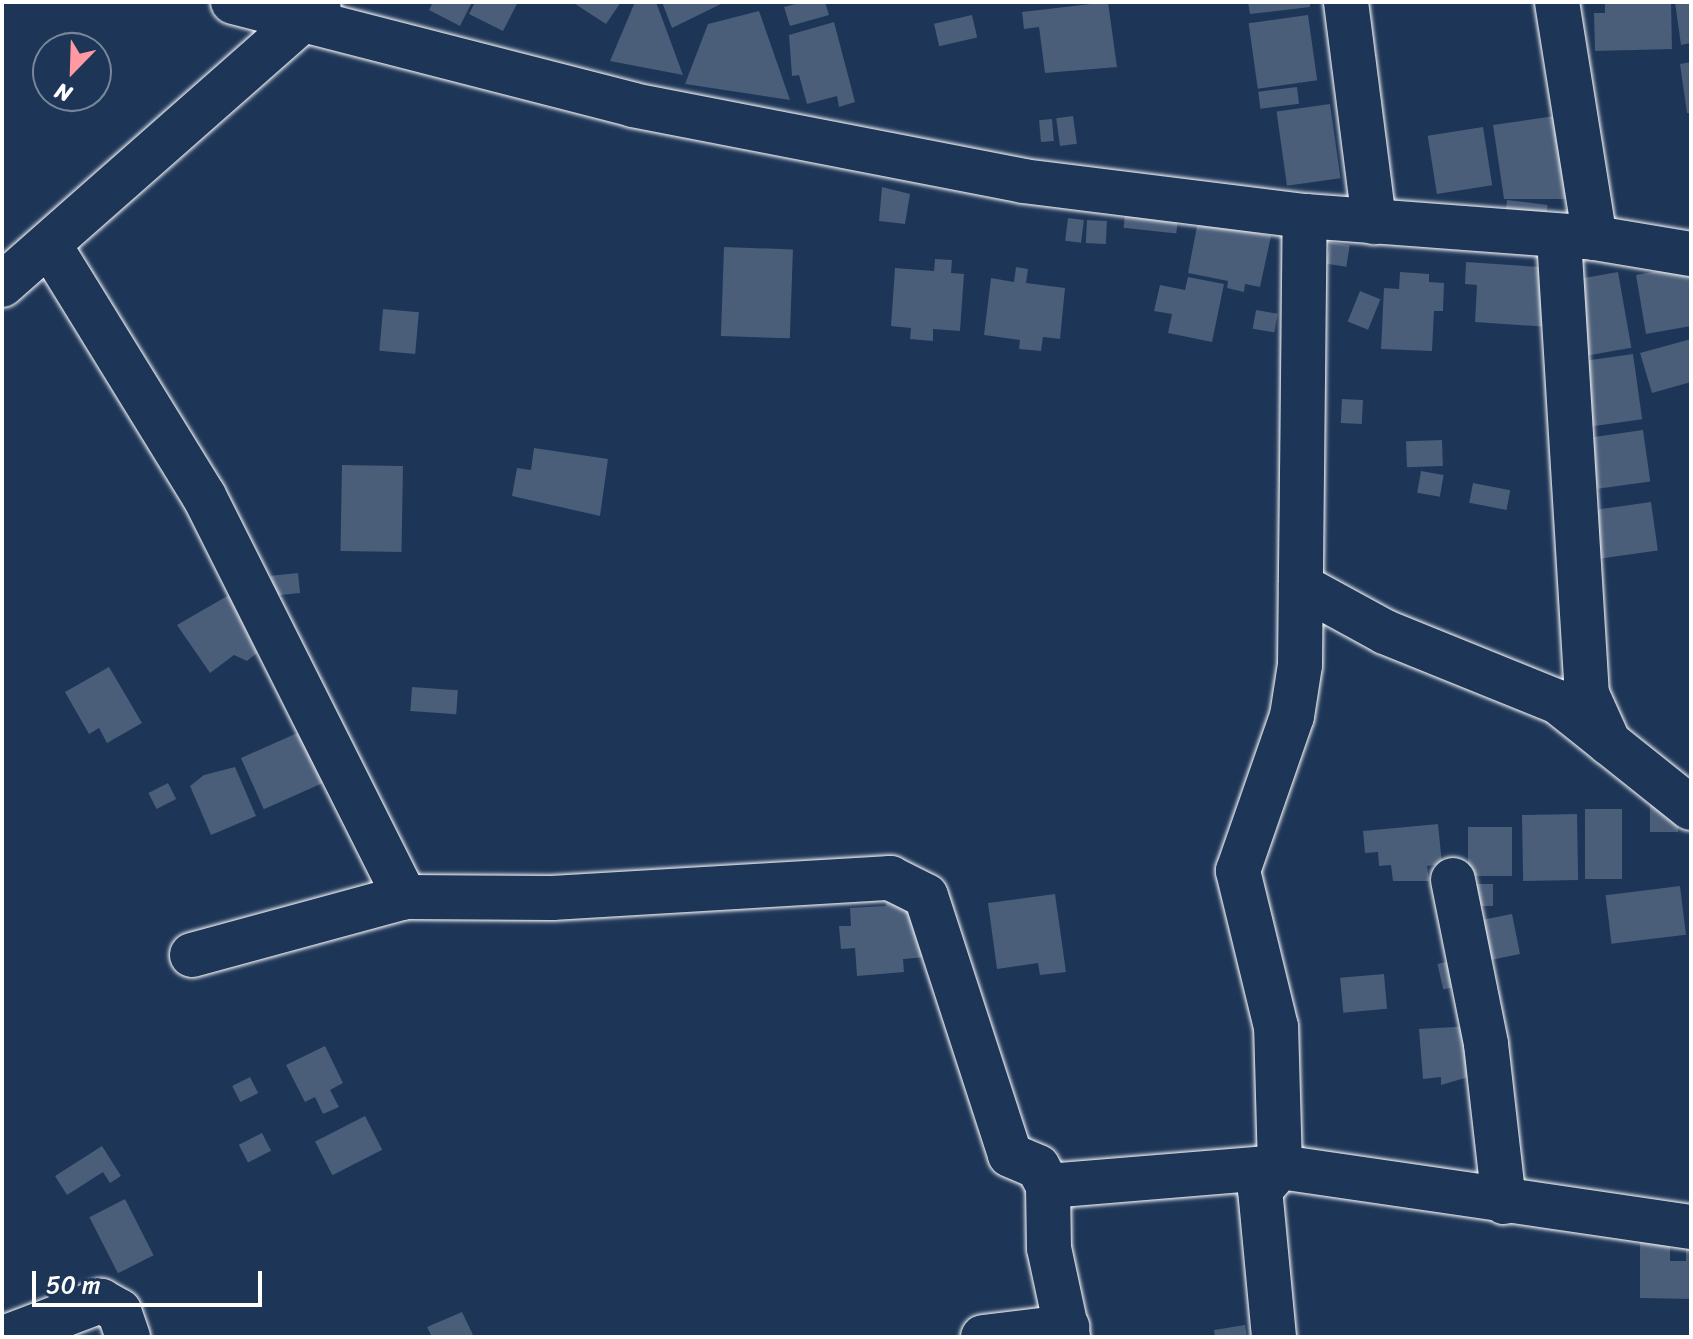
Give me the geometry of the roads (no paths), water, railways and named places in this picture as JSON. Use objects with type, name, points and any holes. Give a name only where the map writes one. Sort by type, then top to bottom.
[{"type":"street","points":[[233,2],[310,12],[633,105],[992,175],[1305,216],[1577,238],[1691,254]]},
{"type":"street","points":[[1346,2],[1374,222]]},
{"type":"street","points":[[1557,2],[1577,238],[1587,694],[1609,743]]},
{"type":"street","points":[[2,285],[50,246],[310,12]]},
{"type":"street","points":[[1274,1337],[1260,1190],[1280,1167],[1276,1027],[1238,871],[1292,716],[1301,586],[1305,216]]},
{"type":"street","points":[[50,246],[204,496],[405,897]]},
{"type":"street","points":[[1301,586],[1385,632],[1558,702],[1691,808]]},
{"type":"street","points":[[192,955],[405,897],[552,898],[890,878],[926,896],[1010,1155],[1038,1167],[1048,1186],[1049,1248],[1067,1332],[983,1337]]},
{"type":"street","points":[[1453,880],[1486,1044],[1504,1202]]},
{"type":"street","points":[[1048,1186],[1280,1167],[1691,1227]]},
{"type":"street","points":[[6,1337],[101,1301],[119,1311],[128,1337]]}]
